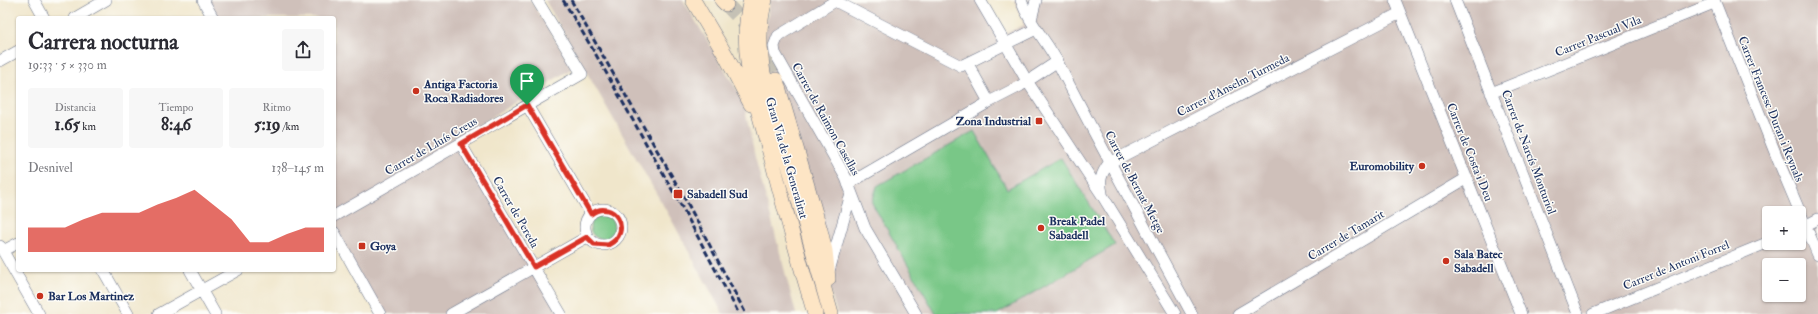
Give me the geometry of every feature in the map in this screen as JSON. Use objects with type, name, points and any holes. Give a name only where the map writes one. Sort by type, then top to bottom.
[{"type":"street","points":[[34,0],[43,16]]},
{"type":"street","points":[[78,16],[106,0]]},
{"type":"street","points":[[203,0],[212,16]]},
{"type":"street","name":"Carrer de Lluís Creus","points":[[336,215],[582,74],[537,0]]},
{"type":"street","points":[[693,0],[726,56],[764,131]]},
{"type":"street","name":"Gran Via de la Generalitat","points":[[751,0],[747,14],[746,26],[749,70],[764,131],[815,314]]},
{"type":"street","name":"Gran Via de la Generalitat","points":[[765,0],[760,30],[760,55],[763,73],[832,314]]},
{"type":"street","points":[[980,0],[1027,82],[1102,195],[1175,314]]},
{"type":"street","points":[[986,0],[989,14]]},
{"type":"street","name":"Carrer de Bernat Metge","points":[[1013,0],[1022,15],[1034,25]]},
{"type":"street","name":"Carrer de Bernat Metge","points":[[1021,0],[1034,25],[1058,61],[1109,163],[1192,314]]},
{"type":"street","points":[[836,1],[962,66],[1006,43],[1034,25],[1036,0]]},
{"type":"street","name":"Carrer de Costa i Deu","points":[[1395,0],[1521,314]]},
{"type":"street","name":"Carrer de Narcís Monturiol","points":[[1455,0],[1578,314]]},
{"type":"street","name":"Carrer de Raimon Casellas","points":[[836,1],[778,36],[774,50],[782,67],[833,154],[850,189],[865,228],[916,314]]},
{"type":"street","name":"Carrer Pascual Vila","points":[[1491,93],[1713,1]]},
{"type":"street","name":"Carrer Francesc Duran i Reynals","points":[[1713,1],[1793,206]]},
{"type":"street","name":"Carrer d'Anselm Turmeda","points":[[1109,163],[1400,14]]},
{"type":"street","points":[[0,61],[16,52]]},
{"type":"street","points":[[828,276],[850,189],[989,102],[1027,82],[1058,61]]},
{"type":"street","points":[[968,64],[989,102]]},
{"type":"street","points":[[776,80],[825,250],[832,314]]},
{"type":"street","points":[[527,105],[591,214]]},
{"type":"street","name":"Carrer de Pereda","points":[[461,144],[561,314]]},
{"type":"street","points":[[1102,195],[1100,182],[1103,172],[1109,163]]},
{"type":"street","name":"Carrer de Tamarit","points":[[1238,314],[1467,178]]},
{"type":"street","points":[[601,209],[613,212],[620,222],[620,232],[618,238],[608,245],[594,244],[587,237],[585,225],[591,214],[601,209]]},
{"type":"street","points":[[1806,226],[1818,219]]},
{"type":"street","name":"Carrer Francesc Duran i Reynals","points":[[1806,235],[1818,255]]},
{"type":"street","points":[[336,236],[380,314]]},
{"type":"street","points":[[451,314],[587,237]]},
{"type":"street","points":[[16,244],[2,249],[39,314]]},
{"type":"street","name":"Carrer de Antoni Forrel","points":[[1594,314],[1762,245]]},
{"type":"street","points":[[104,272],[128,314]]},
{"type":"street","points":[[191,272],[215,314]]},
{"type":"street","points":[[159,314],[234,272]]},
{"type":"shaded area","points":[[203,0],[530,0],[573,68],[457,138],[561,314],[380,314],[336,236],[336,16],[212,16]]},
{"type":"shaded area","points":[[545,0],[683,0],[743,100],[755,157],[796,314],[723,314],[671,219]]},
{"type":"shaded area","points":[[770,0],[984,0],[1002,35],[1024,25],[1014,0],[1818,0],[1818,314],[837,314],[765,63],[764,40]]},
{"type":"green space","points":[[974,131],[1007,189],[1061,158],[1115,245],[997,314],[936,314],[872,203],[877,186]]},
{"type":"green space","points":[[597,215],[607,215],[614,222],[614,232],[607,239],[597,239],[590,232],[590,222]]},
{"type":"tunnel","points":[[726,4],[750,30],[762,47],[776,80]]},
{"type":"railway","points":[[563,0],[595,53],[683,209],[739,314]]},
{"type":"railway","points":[[571,0],[689,206],[746,314]]},
{"type":"place","name":"Antiga Factoria Roca Radiadores","points":[[416,91]]},
{"type":"place","name":"Zona Industrial","points":[[1039,121]]},
{"type":"place","name":"Euromobility","points":[[1422,166]]},
{"type":"place","name":"Sabadell Sud","points":[[678,194]]},
{"type":"place","name":"Break Padel Sabadell","points":[[1041,228]]},
{"type":"place","name":"Goya","points":[[362,246]]},
{"type":"place","name":"Sala Batec Sabadell","points":[[1446,261]]},
{"type":"place","name":"Bar Los Martinez","points":[[40,296]]},
{"type":"route","points":[[527,105],[591,214],[601,209],[613,212],[617,216],[621,225],[618,238],[608,245],[602,246],[594,244],[587,237],[534,267],[461,144],[527,105]]}]
